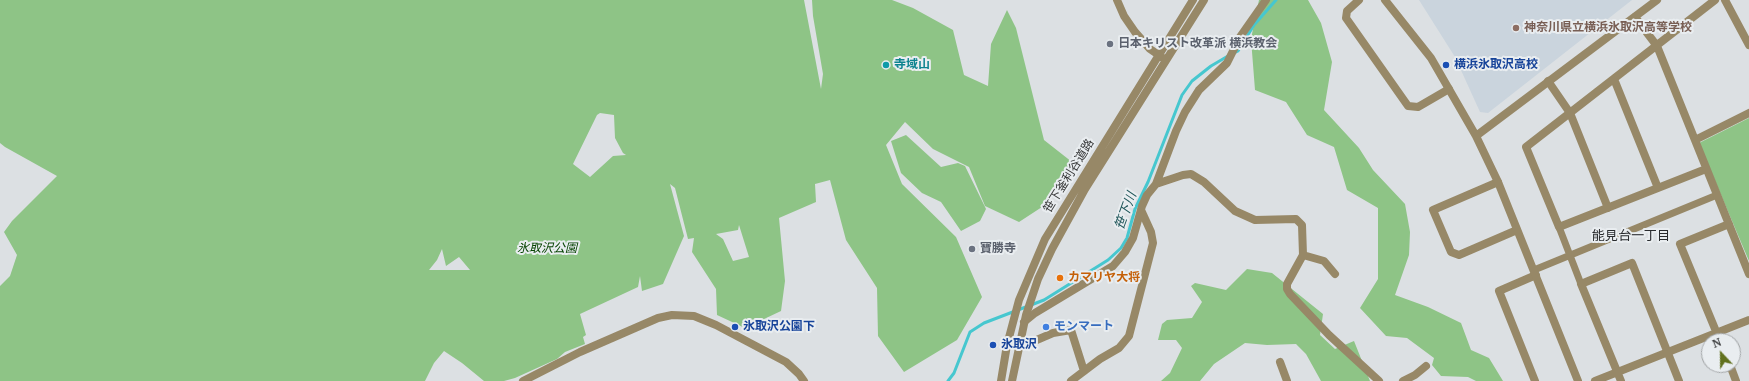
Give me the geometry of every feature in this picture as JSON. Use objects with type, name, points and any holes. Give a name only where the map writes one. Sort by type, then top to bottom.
[{"type":"street","points":[[1117,0],[1124,16],[1135,32],[1150,49],[1167,61]]},
{"type":"street","name":"笹下釜利谷道路","points":[[1001,381],[1007,345],[1019,300],[1045,239],[1063,207],[1193,0]]},
{"type":"street","name":"笹下釜利谷道路","points":[[1012,381],[1018,348],[1033,292],[1066,221],[1204,0]]},
{"type":"street","points":[[1025,319],[1113,266],[1125,252],[1133,238],[1147,195],[1156,184],[1176,131],[1193,98],[1199,90],[1227,63],[1236,42],[1266,0]]},
{"type":"street","points":[[1359,0],[1347,11],[1346,18],[1408,106],[1418,107],[1449,89]]},
{"type":"street","points":[[1385,0],[1431,58],[1476,136],[1498,182],[1578,381]]},
{"type":"street","points":[[1476,136],[1657,0]]},
{"type":"street","points":[[1621,381],[1526,147],[1715,0]]},
{"type":"street","points":[[1725,0],[1749,45]]},
{"type":"street","points":[[1635,17],[1657,46],[1749,274]]},
{"type":"street","points":[[1614,79],[1658,188]]},
{"type":"street","points":[[1548,81],[1570,113],[1608,208]]},
{"type":"street","points":[[1695,140],[1749,113]]},
{"type":"street","points":[[1559,227],[1706,169]]},
{"type":"street","points":[[1156,184],[1183,174],[1191,174],[1204,182],[1235,211],[1255,220],[1296,219],[1302,225],[1303,255],[1287,284],[1290,294],[1329,335],[1379,381]]},
{"type":"street","points":[[1498,182],[1433,210],[1451,252],[1459,255],[1517,230]]},
{"type":"street","points":[[1535,381],[1499,291],[1570,255],[1717,195]]},
{"type":"street","points":[[1071,381],[1119,348],[1129,336],[1153,243],[1151,232],[1141,210]]},
{"type":"street","points":[[1729,224],[1680,244],[1716,333],[1749,320]]},
{"type":"street","points":[[1303,255],[1324,261],[1335,274]]},
{"type":"street","points":[[1581,284],[1632,263],[1666,352],[1679,381]]},
{"type":"street","points":[[523,381],[580,352],[658,318],[672,315],[694,316],[716,325],[786,362],[804,381]]},
{"type":"street","points":[[1018,348],[1053,333],[1071,330],[1084,371]]},
{"type":"street","points":[[1595,381],[1701,339]]},
{"type":"street","points":[[1280,362],[1287,381]]},
{"type":"street","points":[[1403,381],[1415,375],[1426,366]]},
{"type":"shaded area","name":"神奈川県立横浜氷取沢高等学校","points":[[1419,0],[1632,0],[1488,113],[1480,112],[1455,57]]},
{"type":"green space","name":"氷取沢公園","points":[[0,0],[804,0],[821,89],[823,74],[813,16],[812,0],[892,0],[913,8],[953,30],[964,75],[988,86],[991,44],[1007,10],[1016,28],[1044,140],[1072,162],[1042,207],[1019,222],[985,206],[969,167],[933,149],[905,122],[886,145],[902,184],[956,237],[982,297],[957,340],[904,372],[878,336],[877,288],[846,240],[830,180],[815,184],[816,202],[779,218],[785,281],[781,311],[745,328],[717,315],[716,289],[692,252],[694,238],[688,239],[675,188],[670,184],[684,236],[663,284],[642,291],[640,276],[638,287],[580,314],[586,335],[583,337],[585,344],[565,352],[557,359],[515,378],[504,381],[484,381],[444,351],[434,363],[425,381],[0,381],[0,286],[10,276],[17,255],[4,232],[12,221],[57,176],[0,143]],"holes":[[[600,113],[614,115],[615,138],[623,153],[626,155],[613,156],[590,177],[573,164],[597,115]],[[739,225],[749,257],[733,261],[723,239],[716,234],[738,230]],[[442,249],[446,266],[459,257],[470,270],[429,270],[437,260]]]},
{"type":"green space","points":[[1259,0],[1308,0],[1321,23],[1332,62],[1324,110],[1359,148],[1373,170],[1405,204],[1410,232],[1409,255],[1395,295],[1428,307],[1461,323],[1471,350],[1489,358],[1503,381],[1476,381],[1468,377],[1441,376],[1432,365],[1434,358],[1407,338],[1386,336],[1360,308],[1378,279],[1378,208],[1347,190],[1334,147],[1307,135],[1286,102],[1255,90],[1251,39]]},
{"type":"green space","points":[[1749,118],[1749,261],[1699,143]]},
{"type":"green space","points":[[906,135],[941,167],[958,163],[965,166],[986,209],[980,221],[961,231],[941,202],[922,193],[901,173],[891,141]]},
{"type":"green space","points":[[1247,269],[1272,273],[1323,314],[1320,335],[1335,349],[1354,341],[1370,381],[1321,381],[1306,354],[1296,344],[1267,345],[1245,343],[1214,364],[1200,381],[1161,381],[1170,373],[1182,348],[1176,340],[1158,340],[1162,324],[1167,320],[1192,318],[1202,302],[1191,286],[1195,283],[1226,290]]},
{"type":"waterway","name":"笹下川","points":[[1234,53],[1238,51],[1254,25],[1276,0]]},
{"type":"waterway","name":"笹下川","points":[[948,381],[954,373],[970,332],[984,323],[1044,300],[1108,260],[1121,248],[1127,238],[1135,209],[1148,182],[1182,95],[1192,81],[1211,66],[1228,56]]},
{"type":"place","name":"神奈川県立横浜氷取沢高等学校","points":[[1516,28]]},
{"type":"place","name":"日本キリスト改革派 横浜教会","points":[[1110,44]]},
{"type":"place","name":"寺域山","points":[[886,65]]},
{"type":"place","name":"横浜氷取沢高校","points":[[1446,65]]},
{"type":"place","name":"寶勝寺","points":[[972,249]]},
{"type":"place","name":"カマリヤ大将","points":[[1060,278]]},
{"type":"place","name":"氷取沢公園下","points":[[735,327]]},
{"type":"place","name":"モンマート","points":[[1046,327]]},
{"type":"place","name":"氷取沢","points":[[993,345]]},
{"type":"district","name":"能見台一丁目","points":[[1631,236]]}]
